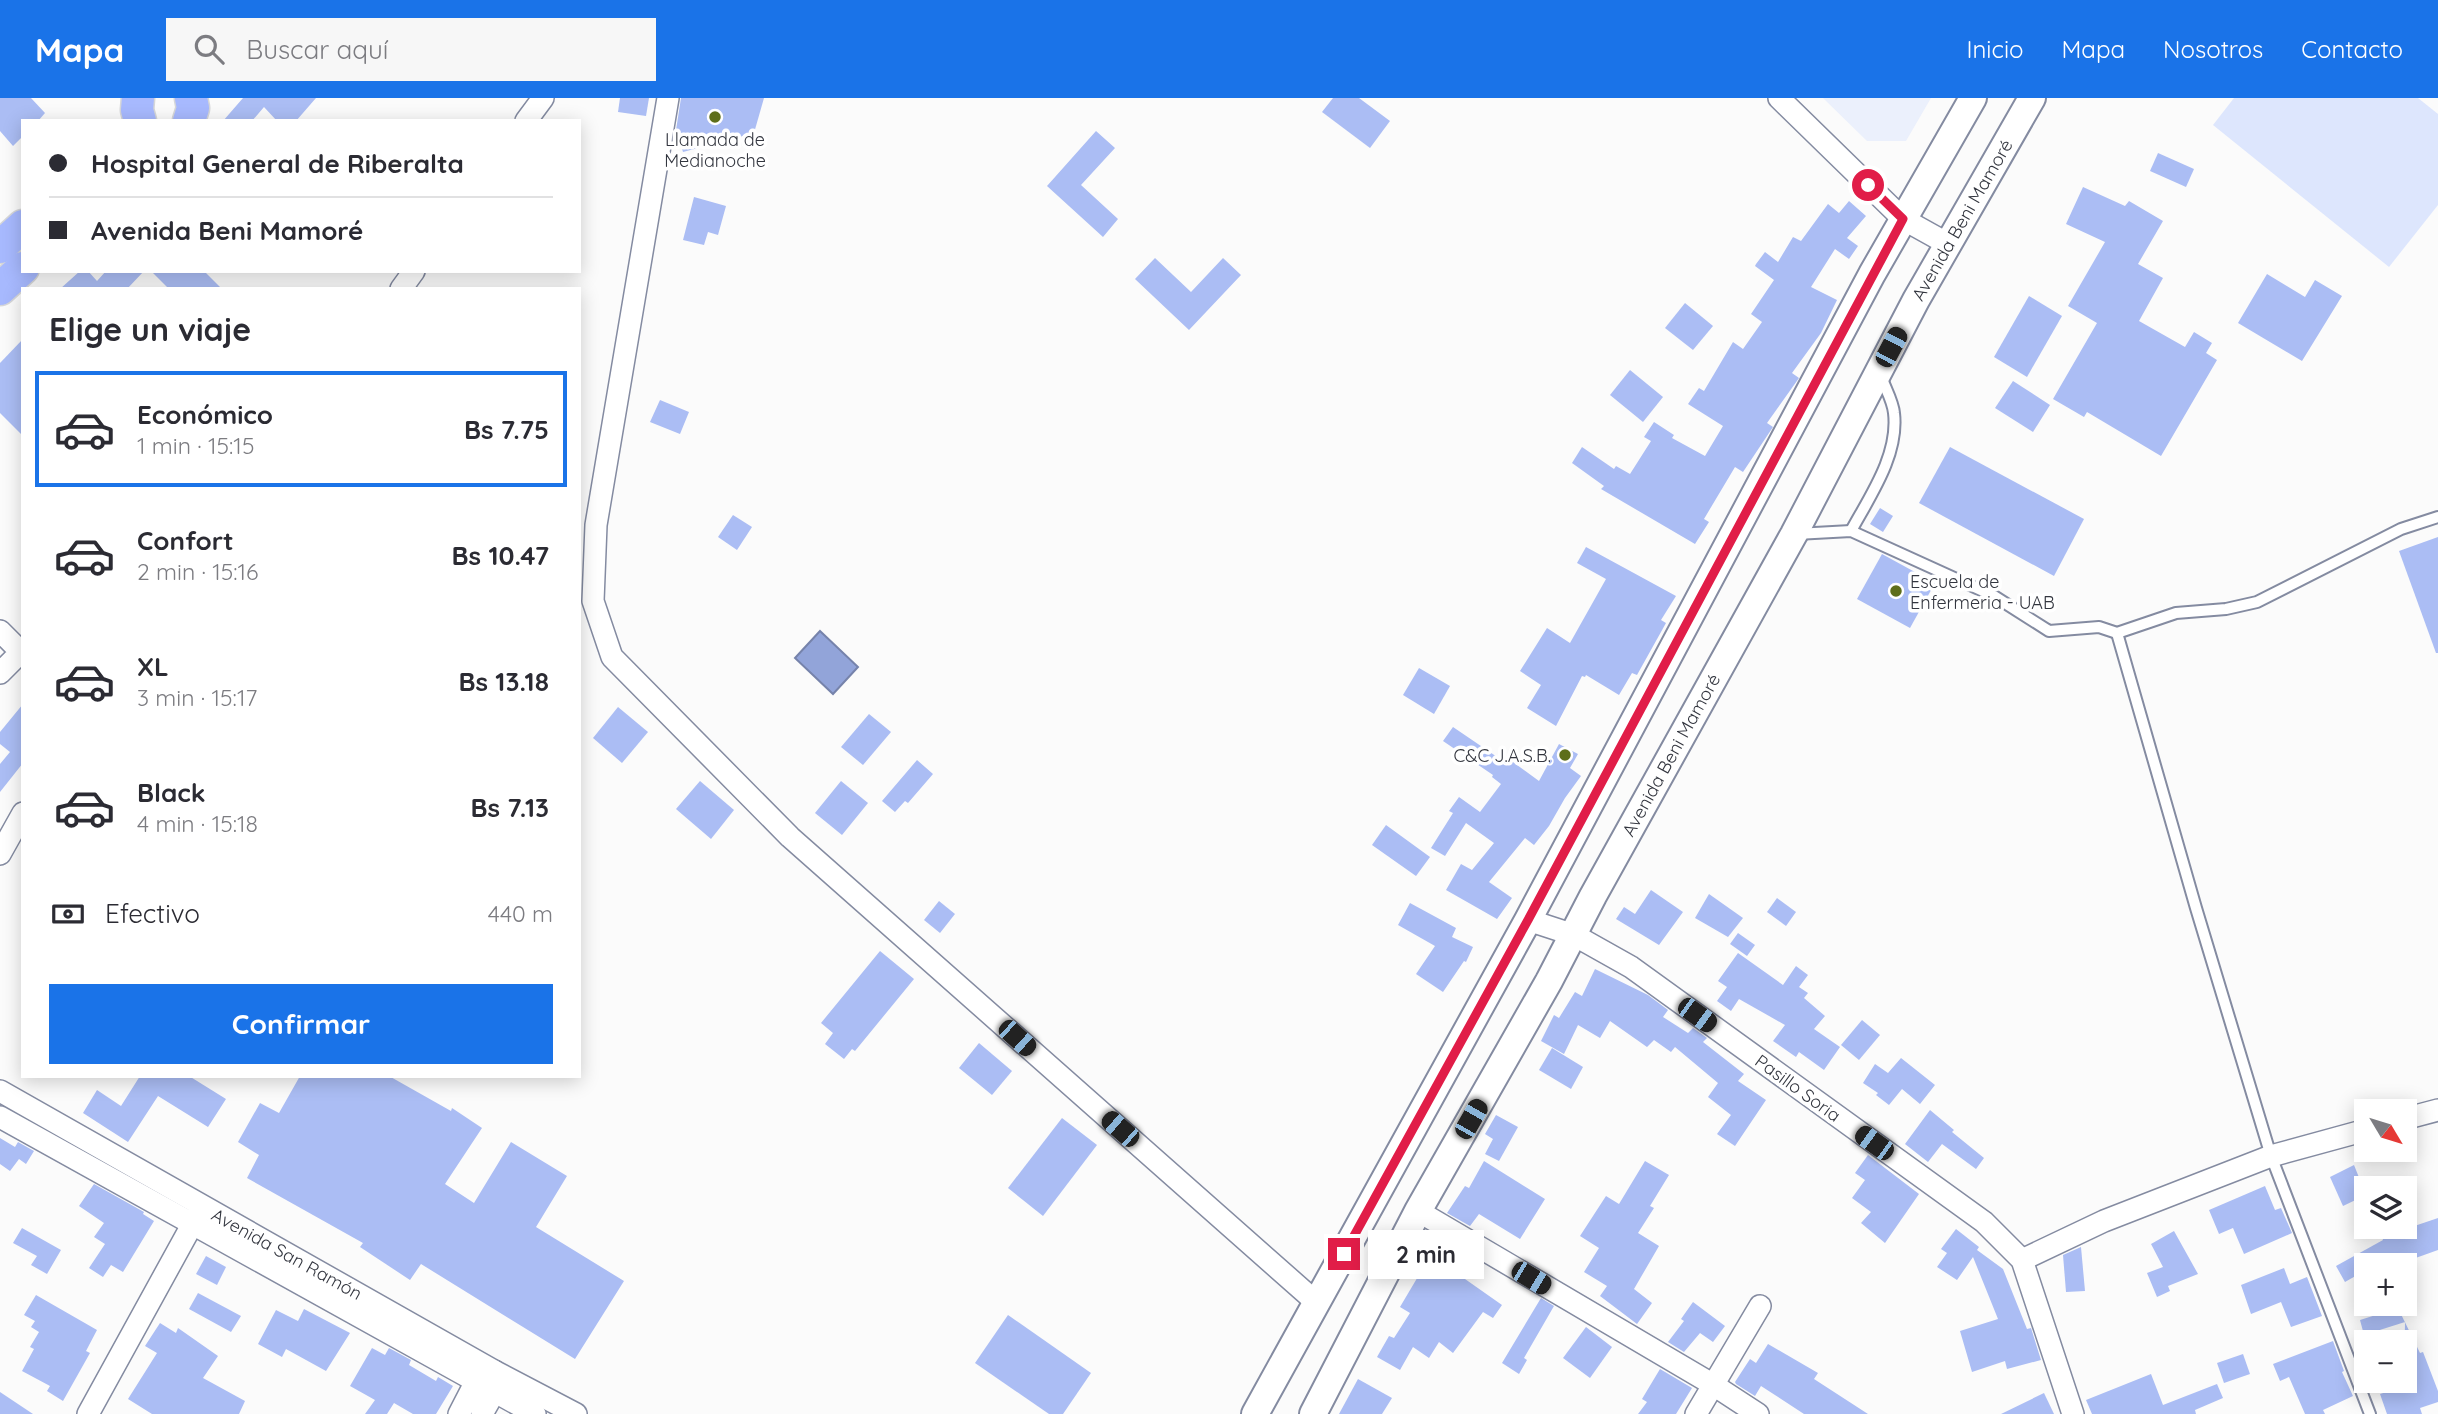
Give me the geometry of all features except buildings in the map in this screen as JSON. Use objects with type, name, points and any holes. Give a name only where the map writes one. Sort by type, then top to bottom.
[{"type":"main road","points":[[190,119],[193,108],[191,98]]},
{"type":"main road","points":[[0,247],[21,228]]},
{"type":"main road","points":[[0,289],[21,270]]},
{"type":"street","points":[[527,119],[543,98]]},
{"type":"street","points":[[668,98],[596,525],[593,601],[612,657],[790,837],[1317,1303]]},
{"type":"street","points":[[1779,98],[1903,219],[1948,244]]},
{"type":"street","points":[[1255,1414],[1528,920],[1903,219],[1973,98]]},
{"type":"street","name":"Avenida Beni Mamoré","points":[[1313,1414],[1419,1211],[1574,936],[1794,534],[1948,244],[2032,98]]},
{"type":"street","points":[[0,631],[21,652]]},
{"type":"street","points":[[0,673],[21,654]]},
{"type":"street","points":[[0,854],[21,815]]},
{"type":"street","name":"Pasillo Soria","points":[[1528,920],[1574,936],[1631,967],[1984,1222],[2022,1260],[2073,1414]]},
{"type":"street","name":"Avenida San Ramón","points":[[0,1091],[202,1206],[488,1381],[535,1414]]},
{"type":"street","points":[[2417,1116],[2438,1110]]},
{"type":"street","name":"Avenida San Ramón","points":[[0,1117],[192,1226],[488,1381],[576,1414]]},
{"type":"street","points":[[2022,1260],[2104,1221],[2271,1156],[2354,1133]]},
{"type":"street","points":[[88,1414],[202,1206]]},
{"type":"street","points":[[1419,1211],[1712,1384],[1758,1414]]},
{"type":"street","points":[[1696,1414],[1760,1306]]},
{"type":"street","points":[[459,1414],[488,1381]]},
{"type":"street","points":[[482,1414],[488,1381]]},
{"type":"lane","points":[[1851,531],[1885,466],[1892,442],[1894,412],[1879,370]]},
{"type":"lane","points":[[1794,534],[1851,531],[1994,596],[2049,631],[2099,626],[2117,633],[2176,613],[2256,602],[2401,529],[2438,517]]},
{"type":"lane","points":[[2117,633],[2271,1156],[2370,1414]]},
{"type":"lane","points":[[0,830],[21,814]]},
{"type":"shaded area","points":[[1823,98],[1931,98],[1906,141],[1867,141]]},
{"type":"shaded area","points":[[2234,98],[2418,98],[2438,114],[2438,205],[2389,267],[2213,125]]},
{"type":"water","points":[[820,631],[858,667],[833,694],[795,658]]},
{"type":"place","name":"Llamada de Medianoche","points":[[715,117]]},
{"type":"place","name":"Escuela de Enfermeria - UAB","points":[[1896,591]]},
{"type":"place","name":"C&C J.A.S.B.","points":[[1565,755]]},
{"type":"route","points":[[1344,1254],[1528,920],[1903,219],[1868,185]]}]
